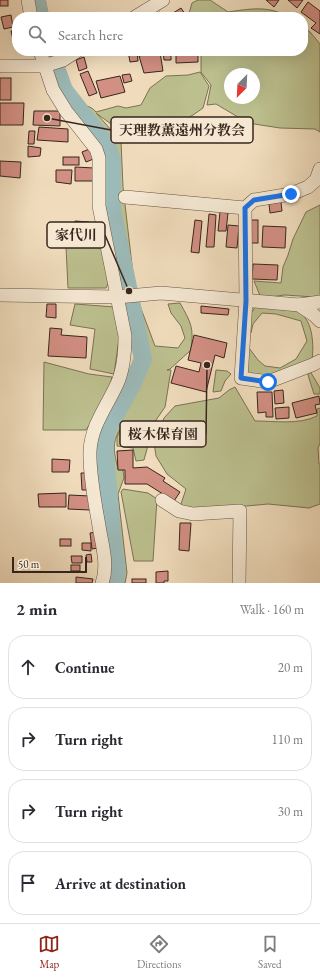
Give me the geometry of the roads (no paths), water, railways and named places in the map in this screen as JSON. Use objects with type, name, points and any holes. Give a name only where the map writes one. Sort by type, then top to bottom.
[{"type":"street","points":[[28,0],[30,12]]},
{"type":"street","points":[[144,12],[164,0]]},
{"type":"street","points":[[42,56],[47,66],[53,90],[66,111],[96,149],[99,158],[99,206],[125,296],[125,336],[122,371],[117,385],[107,401],[95,426],[90,451],[91,468],[105,559],[104,577],[102,583]]},
{"type":"street","points":[[0,66],[47,66],[69,56]]},
{"type":"street","points":[[125,197],[245,208],[254,200],[291,194],[308,187],[316,180],[320,169]]},
{"type":"street","points":[[245,208],[246,301],[241,378],[268,382],[320,361]]},
{"type":"street","points":[[0,295],[125,296],[161,293],[299,305],[320,302]]},
{"type":"street","points":[[299,305],[320,321]]},
{"type":"street","points":[[162,500],[179,511],[193,514],[240,511],[239,583]]},
{"type":"waterway","points":[[37,0],[39,12]]},
{"type":"waterway","points":[[52,56],[64,90],[107,145],[112,160],[112,210],[143,359],[132,385],[107,430],[105,440],[113,544],[117,569],[115,583]]},
{"type":"place","name":"天理教薫遠州分教会","points":[[47,118]]},
{"type":"place","name":"家代川","points":[[129,291]]},
{"type":"place","name":"桜木保育園","points":[[207,365]]}]
